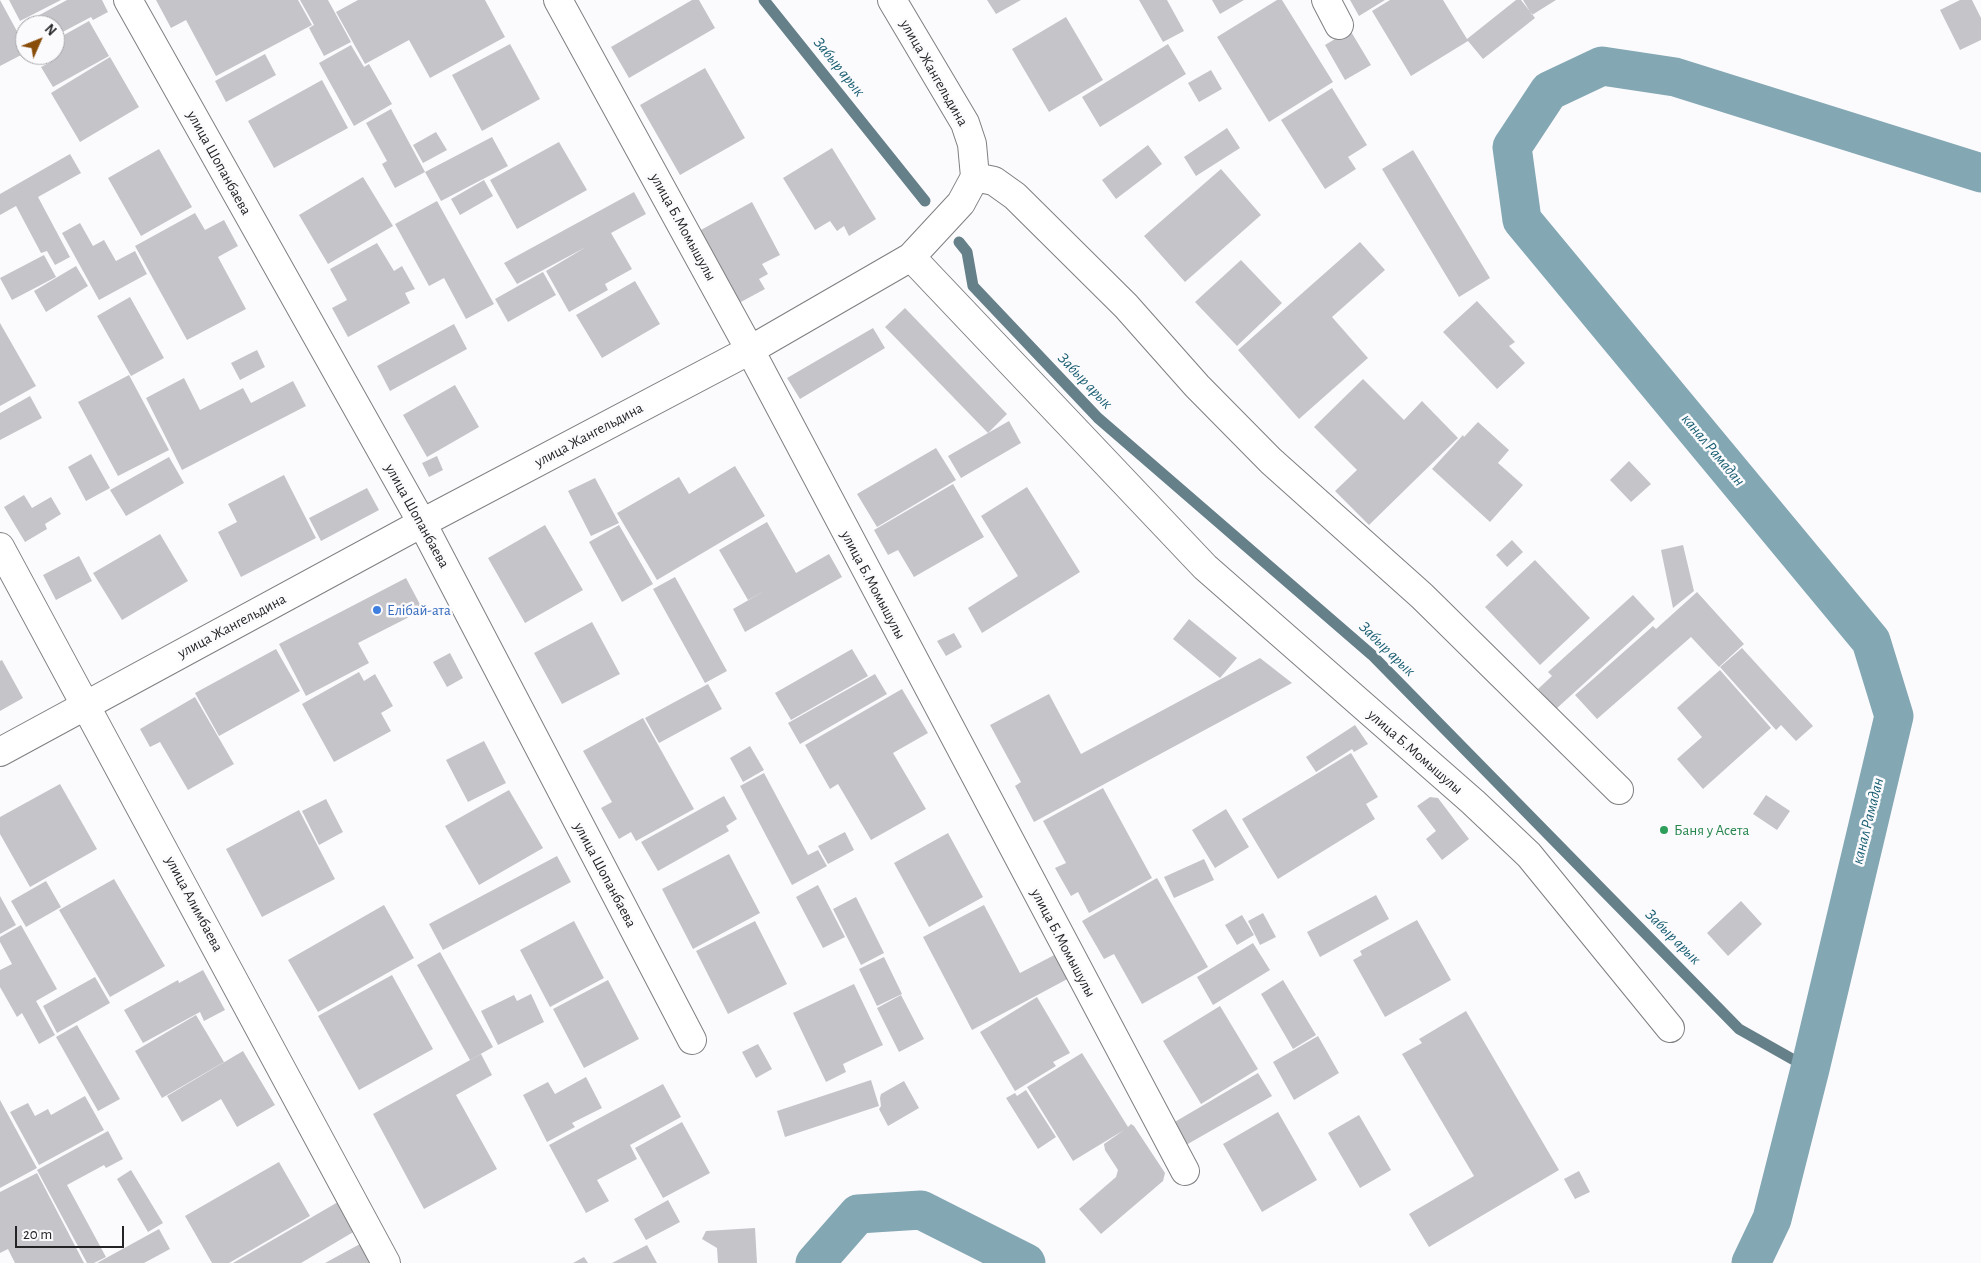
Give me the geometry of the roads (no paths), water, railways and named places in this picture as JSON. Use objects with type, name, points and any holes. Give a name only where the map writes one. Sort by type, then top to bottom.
[{"type":"street","name":"улица Шопанбаева","points":[[128,0],[422,523],[692,1040]]},
{"type":"street","name":"улица Б.Момышулы","points":[[558,0],[750,350],[1185,1171]]},
{"type":"street","name":"улица Жангельдина","points":[[0,752],[422,523],[750,350],[911,257],[961,203],[975,177],[972,144],[965,123],[892,0]]},
{"type":"street","points":[[1326,0],[1339,25]]},
{"type":"street","points":[[975,177],[994,181],[1015,196],[1126,306],[1197,386],[1271,461],[1422,596],[1619,790]]},
{"type":"street","name":"улица Б.Момышулы","points":[[911,257],[1206,567],[1529,855],[1670,1028]]},
{"type":"street","name":"улица Алимбаева","points":[[0,547],[87,704],[386,1263]]},
{"type":"waterway","name":"Забыр арык","points":[[764,0],[925,201]]},
{"type":"waterway","name":"канал Рамадан","points":[[1751,1263],[1772,1219],[1810,1069],[1894,716],[1871,641],[1522,220],[1512,147],[1549,91],[1602,66],[1675,77],[1981,173]]},
{"type":"waterway","name":"Забыр арык","points":[[959,242],[967,252],[973,286],[1098,418],[1372,655],[1739,1029],[1810,1069]]},
{"type":"waterway","name":"канал Рамадан","points":[[815,1263],[858,1214],[921,1210],[1026,1263]]},
{"type":"place","name":"Елібай-ата","points":[[377,610]]},
{"type":"place","name":"Баня у Асета","points":[[1664,830]]}]
